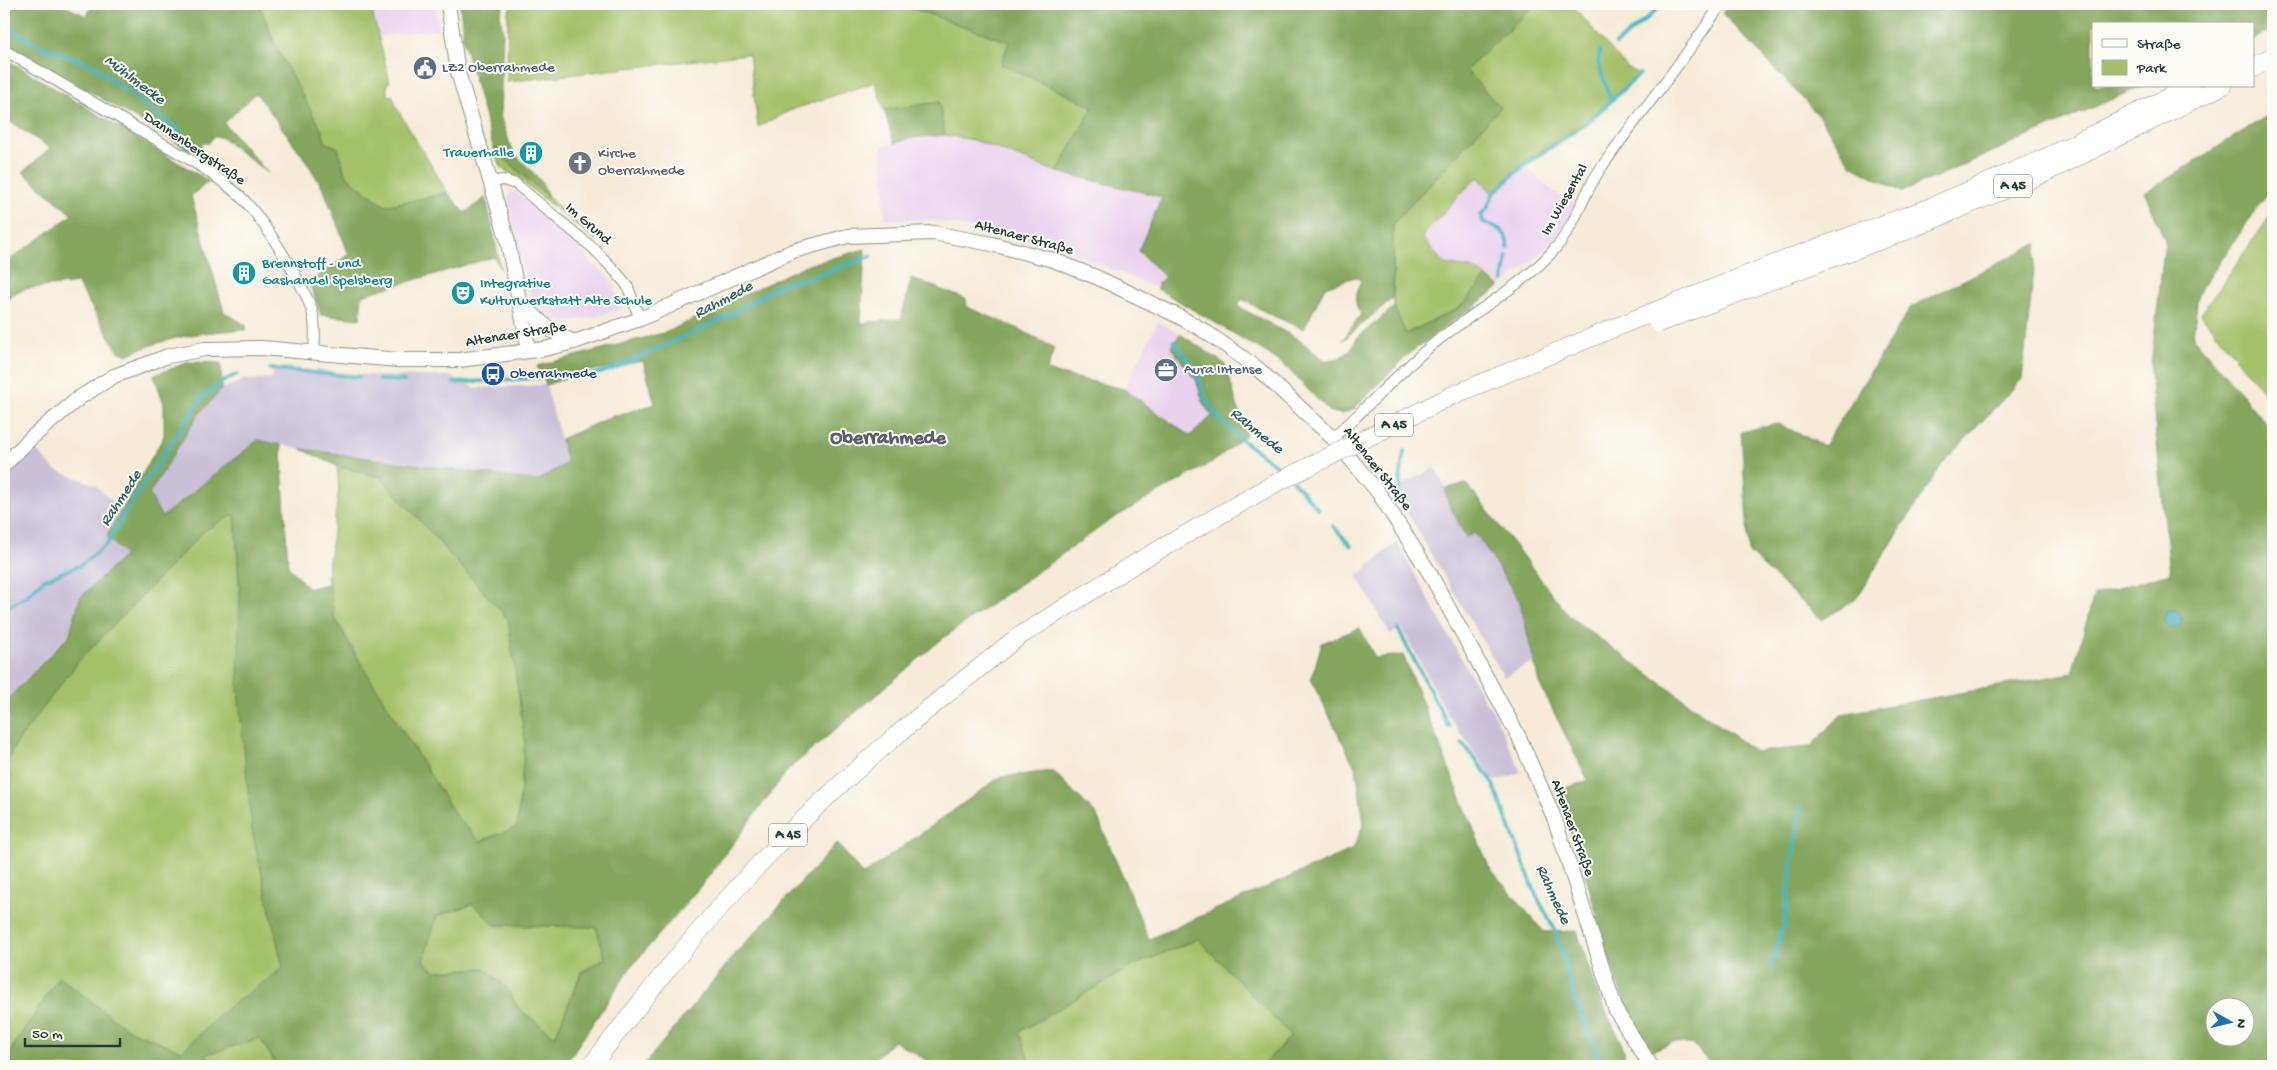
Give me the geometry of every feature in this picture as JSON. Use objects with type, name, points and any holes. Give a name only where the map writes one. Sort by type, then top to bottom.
[{"type":"highway","points":[[2254,53],[2273,43]]},
{"type":"highway","points":[[2254,67],[2273,57]]},
{"type":"highway","name":"A 45","points":[[1794,264],[2045,158],[2187,88]]},
{"type":"highway","name":"A 45","points":[[590,1066],[650,989],[768,855],[837,788],[944,696],[1136,563],[1272,485],[1451,396],[1643,316],[1794,264],[1903,232],[2047,172],[2218,88]]},
{"type":"highway","name":"A 45","points":[[602,1066],[655,997],[775,861],[838,799],[1022,642]]},
{"type":"main road","points":[[448,4],[458,72],[507,238],[529,351]]},
{"type":"main road","name":"Altenaer Straße","points":[[4,465],[31,438],[79,398],[114,376],[142,364],[168,356],[205,349],[262,348],[398,360],[459,360],[529,351],[574,342],[640,319],[793,250],[848,236],[933,233],[992,244],[1053,260],[1096,277],[1176,315],[1203,330],[1257,368],[1334,438],[1378,492],[1397,519],[1429,572],[1519,737],[1555,820],[1616,1011],[1651,1066]]},
{"type":"main road","points":[[520,301],[543,326],[555,334],[574,342]]},
{"type":"street","name":"Im Wiesental","points":[[1334,438],[1367,408],[1387,385],[1433,344],[1526,276],[1558,244],[1572,224],[1600,170],[1697,41],[1721,4]]},
{"type":"street","name":"Dannenbergstraße","points":[[4,50],[164,145],[221,181],[240,197],[256,215],[302,286],[312,309],[315,333],[314,353]]},
{"type":"street","name":"Im Grund","points":[[491,182],[503,180],[516,184],[594,249],[627,285],[640,319]]},
{"type":"shaded area","points":[[370,4],[435,4],[439,29],[378,36]]},
{"type":"shaded area","points":[[941,135],[974,140],[1057,172],[1162,197],[1139,251],[1165,277],[1156,288],[1083,257],[1010,235],[934,221],[885,219],[882,146],[912,138]]},
{"type":"shaded area","points":[[1521,164],[1554,192],[1577,204],[1562,229],[1545,250],[1500,287],[1496,281],[1474,269],[1444,264],[1422,237],[1459,195],[1478,177],[1492,192]]},
{"type":"shaded area","points":[[511,191],[514,191],[572,240],[593,264],[609,277],[623,309],[596,317],[566,322],[553,318],[539,308],[530,293],[521,262],[508,198]]},
{"type":"shaded area","points":[[1158,322],[1180,334],[1171,348],[1196,380],[1204,405],[1212,416],[1190,436],[1124,389]]},
{"type":"shaded area","points":[[273,366],[379,376],[449,376],[476,388],[546,385],[567,463],[537,481],[318,452],[258,440],[163,517],[149,494],[197,416],[222,389],[244,380],[272,378]]},
{"type":"shaded area","points":[[34,448],[55,470],[94,484],[122,511],[125,555],[80,598],[68,634],[4,702],[4,479]]},
{"type":"shaded area","points":[[1435,468],[1446,488],[1447,500],[1467,537],[1474,533],[1480,539],[1520,602],[1535,661],[1504,677],[1393,489]]},
{"type":"shaded area","points":[[1397,542],[1486,703],[1493,711],[1521,772],[1495,781],[1448,715],[1402,628],[1390,634],[1357,576]]},
{"type":"green space","points":[[4,4],[60,4],[87,16],[92,4],[259,4],[277,49],[322,131],[325,142],[338,148],[344,171],[351,180],[385,206],[448,193],[465,213],[486,197],[501,270],[494,257],[362,295],[360,319],[321,315],[309,282],[349,255],[324,190],[305,159],[256,93],[224,123],[268,173],[221,137],[213,137],[209,143],[204,143],[194,153],[4,41]]},
{"type":"green space","points":[[259,4],[370,4],[390,82],[387,83],[387,95],[393,96],[396,107],[448,193],[385,206],[351,180],[344,171],[338,148],[325,142],[322,131],[277,49]]},
{"type":"green space","points":[[460,4],[504,4],[500,14],[503,33],[500,116],[513,152],[540,180],[549,198],[493,146],[464,44]]},
{"type":"green space","points":[[512,4],[900,4],[1009,42],[1001,64],[1094,107],[1057,172],[974,140],[945,135],[939,102],[884,110],[875,82],[791,110],[758,127],[749,54],[507,82],[508,13]]},
{"type":"green space","points":[[900,4],[1536,4],[1466,70],[1500,108],[1393,224],[1393,298],[1342,341],[1361,314],[1356,305],[1356,293],[1361,280],[1355,277],[1325,287],[1304,329],[1271,315],[1242,299],[1237,306],[1298,339],[1324,360],[1336,360],[1350,351],[1357,338],[1394,307],[1406,334],[1459,308],[1487,277],[1500,287],[1411,352],[1354,409],[1341,414],[1329,411],[1284,365],[1267,353],[1156,288],[1159,286],[1157,284],[1165,277],[1138,251],[1162,197],[1057,172],[1093,107],[1001,64],[1009,42]]},
{"type":"green space","points":[[1536,4],[1571,4],[1627,68],[1639,73],[1585,122],[1521,164],[1492,193],[1478,177],[1459,195],[1422,237],[1444,264],[1474,269],[1487,277],[1459,308],[1405,334],[1394,307],[1393,224],[1500,108],[1466,70]]},
{"type":"green space","points":[[1730,4],[2273,4],[2273,28],[2254,39],[2254,22],[2092,22],[2092,88],[2137,88],[1902,192],[1851,165],[1819,116],[1722,13]]},
{"type":"green space","points":[[4,58],[209,181],[191,196],[224,312],[246,325],[246,330],[215,332],[170,339],[127,355],[118,351],[77,283],[24,289],[4,301],[4,264],[72,215],[23,172],[50,148],[4,118]]},
{"type":"green space","points":[[939,102],[945,135],[912,138],[894,143],[884,110]]},
{"type":"green space","points":[[2273,112],[2273,185],[2198,294],[2193,337],[2273,432],[2273,1066],[1712,1066],[1694,1045],[1673,1042],[1651,1051],[1629,1012],[1613,971],[1578,851],[1556,792],[1588,780],[1539,683],[1520,602],[1480,539],[1474,533],[1466,537],[1447,500],[1446,488],[1467,484],[1570,617],[1756,752],[1810,747],[1842,714],[2072,673],[2094,595],[2170,573],[2150,374],[2165,240],[2145,193]]},
{"type":"green space","points":[[493,146],[505,159],[597,241],[515,176],[502,169]]},
{"type":"green space","points":[[2273,212],[2273,404],[2201,314]]},
{"type":"green space","points":[[2037,243],[2022,379],[1942,464],[1856,599],[1822,620],[1749,553],[1741,432],[1777,423],[1824,446],[1911,307]]},
{"type":"green space","points":[[865,249],[861,323],[901,319],[911,278],[966,299],[967,307],[1019,329],[1054,348],[1047,371],[1124,389],[1190,436],[1212,416],[1204,405],[1196,380],[1171,348],[1180,334],[1225,364],[1246,435],[1214,461],[1112,519],[942,639],[788,770],[705,881],[631,967],[564,1066],[277,1066],[260,1038],[208,1054],[200,1066],[4,1066],[4,1061],[59,977],[129,1030],[182,1051],[225,1010],[283,968],[252,830],[238,690],[240,589],[235,514],[205,530],[77,663],[15,745],[4,770],[4,703],[69,635],[80,598],[125,555],[107,536],[164,436],[164,404],[154,375],[189,362],[221,363],[222,389],[197,416],[149,494],[162,517],[258,440],[281,445],[288,566],[308,588],[329,584],[334,616],[351,648],[456,816],[480,841],[517,827],[525,741],[508,619],[381,477],[337,466],[301,449],[537,481],[567,463],[561,439],[608,418],[655,404],[643,361],[584,372],[546,385],[537,366],[667,332],[804,266]],"holes":[[[473,904],[494,925],[596,927],[605,958],[582,972],[555,1037],[519,1009],[505,986],[484,968],[435,971],[423,961],[437,916]]]},
{"type":"green space","points":[[337,466],[381,477],[508,619],[525,741],[517,827],[480,841],[456,816],[381,698],[334,616],[327,575],[339,489]]},
{"type":"green space","points":[[235,513],[252,830],[283,968],[225,1010],[182,1051],[129,1030],[59,977],[4,1061],[4,770],[15,745],[77,663],[205,530]]},
{"type":"green space","points":[[1360,628],[1375,658],[1403,655],[1489,867],[1544,932],[1577,931],[1596,990],[1624,1049],[1625,1066],[1262,1066],[1291,1036],[1198,939],[1132,966],[1019,1032],[1031,1066],[936,1066],[894,1041],[866,1066],[643,1066],[737,952],[837,843],[863,875],[1000,777],[1053,771],[1096,814],[1149,939],[1353,849],[1364,823],[1356,769],[1311,680],[1322,643]]},
{"type":"green space","points":[[473,904],[494,925],[596,927],[605,958],[581,972],[555,1037],[519,1009],[505,986],[484,968],[435,971],[423,961],[437,916]]},
{"type":"green space","points":[[1198,939],[1291,1036],[1262,1066],[1031,1066],[1019,1032],[1132,966]]},
{"type":"green space","points":[[260,1038],[277,1066],[200,1066],[208,1054]]},
{"type":"water","points":[[2169,610],[2177,610],[2182,615],[2180,626],[2169,628],[2164,623],[2164,615]]},
{"type":"waterway","points":[[1616,44],[1664,4]]},
{"type":"waterway","name":"Mühlmecke","points":[[4,21],[17,33],[37,45],[92,65],[180,131],[184,147]]},
{"type":"waterway","points":[[1508,248],[1504,233],[1483,222],[1481,215],[1488,207],[1493,194],[1523,166],[1587,123],[1611,101],[1598,63],[1600,51]]},
{"type":"waterway","points":[[1611,101],[1640,74]]},
{"type":"waterway","name":"Rahmede","points":[[592,375],[613,369],[729,316],[781,284],[813,277],[871,256]]},
{"type":"waterway","points":[[1503,281],[1507,257]]},
{"type":"waterway","name":"Rahmede","points":[[1174,341],[1196,370],[1203,393],[1213,412],[1238,437],[1285,472]]},
{"type":"waterway","name":"Rahmede","points":[[270,369],[359,377]]},
{"type":"waterway","points":[[520,370],[523,378]]},
{"type":"waterway","name":"Rahmede","points":[[4,610],[27,596],[43,580],[81,565],[107,544],[127,509],[200,400],[220,383],[237,374]]},
{"type":"waterway","name":"Rahmede","points":[[453,383],[579,375]]},
{"type":"waterway","name":"Rahmede","points":[[379,380],[404,381]]},
{"type":"waterway","points":[[1398,495],[1404,451]]},
{"type":"waterway","name":"Rahmede","points":[[1293,481],[1318,509]]},
{"type":"waterway","name":"Rahmede","points":[[1333,526],[1351,546]]},
{"type":"waterway","name":"Rahmede","points":[[1398,629],[1449,727]]},
{"type":"waterway","name":"Rahmede","points":[[1462,743],[1491,779],[1537,897],[1555,930],[1576,1003],[1603,1066]]},
{"type":"waterway","points":[[1773,968],[1771,962],[1777,955],[1775,947],[1780,942],[1778,937],[1783,930],[1800,806]]},
{"type":"place","name":"LZ2 Oberrahmede","points":[[425,68]]},
{"type":"place","name":"Trauerhalle","points":[[531,153]]},
{"type":"place","name":"Kirche Oberrahmede","points":[[580,163]]},
{"type":"place","name":"Brennstoff - und Gashandel Spelsberg","points":[[244,273]]},
{"type":"place","name":"Integrative Kulturwerkstatt Alte Schule","points":[[463,293]]},
{"type":"place","name":"Aura Intense","points":[[1166,370]]},
{"type":"place","name":"Oberrahmede","points":[[493,374]]},
{"type":"district","name":"Oberrahmede","points":[[888,439]]}]
